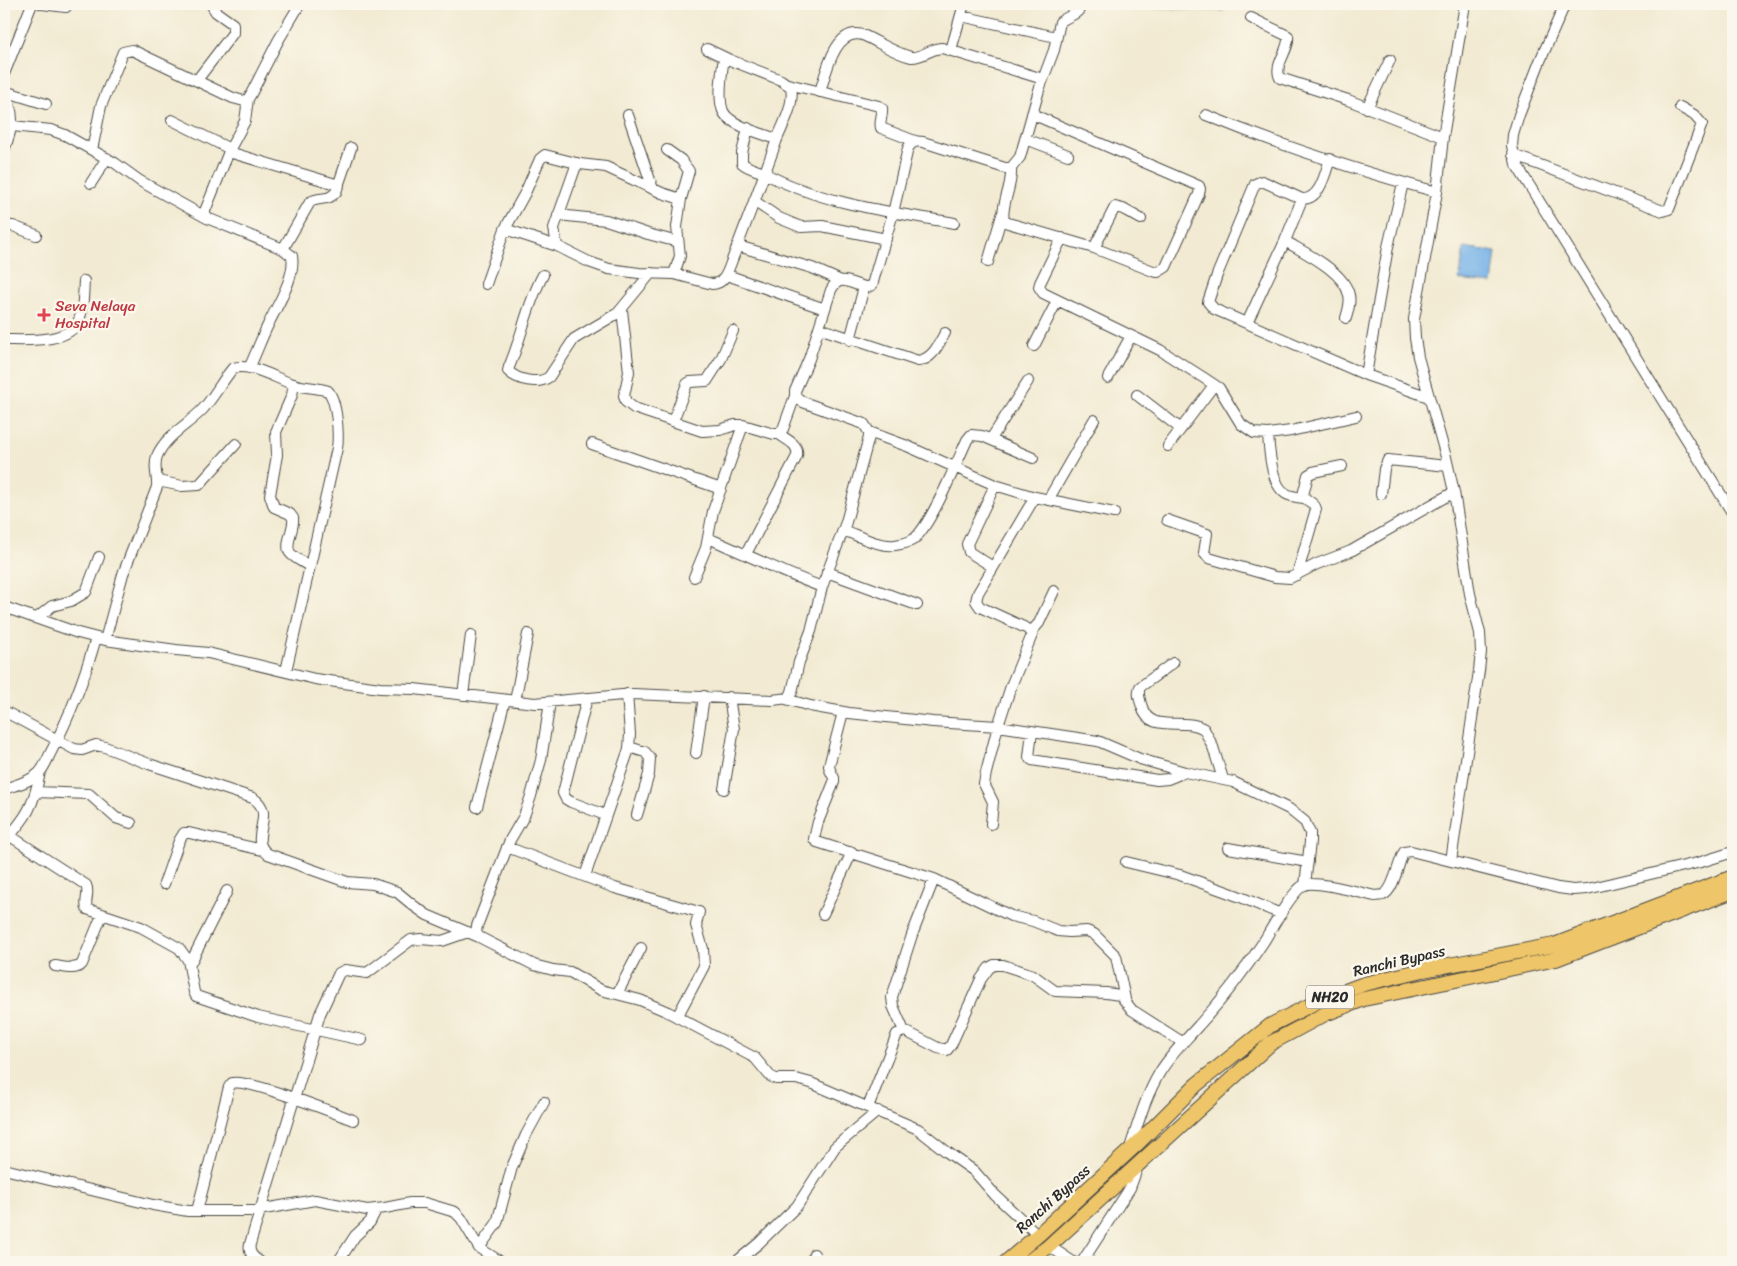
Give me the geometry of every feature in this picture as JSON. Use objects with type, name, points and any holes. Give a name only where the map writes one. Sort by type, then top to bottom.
[{"type":"highway","name":"Ranchi Bypass","points":[[1006,1262],[1129,1152],[1196,1085],[1271,1026],[1318,1001],[1364,984],[1423,970],[1554,945],[1733,877]]},
{"type":"highway","name":"Ranchi Bypass","points":[[1028,1262],[1049,1246],[1271,1043],[1325,1014],[1364,999],[1556,958],[1733,891]]},
{"type":"street","points":[[4,74],[32,4]]},
{"type":"street","points":[[42,4],[66,7]]},
{"type":"street","points":[[197,80],[233,33],[233,24],[216,12],[211,4]]},
{"type":"street","points":[[203,216],[229,150],[244,121],[248,98],[300,4]]},
{"type":"street","points":[[951,50],[964,4]]},
{"type":"street","points":[[988,262],[1010,186],[1011,168],[1020,157],[1042,79],[1052,56],[1060,22],[1080,10],[1081,4]]},
{"type":"street","points":[[1451,861],[1481,652],[1480,633],[1470,594],[1454,492],[1418,357],[1414,319],[1437,192],[1443,137],[1465,4]]},
{"type":"street","points":[[1565,4],[1519,115],[1513,135],[1513,155],[1521,175],[1733,514]]},
{"type":"street","points":[[961,16],[1056,37]]},
{"type":"street","points":[[1252,18],[1288,36],[1288,45],[1278,69],[1280,78],[1443,137]]},
{"type":"street","points":[[820,92],[834,50],[840,42],[852,34],[864,36],[911,57],[916,57],[936,48],[951,50],[1042,79]]},
{"type":"street","points":[[707,49],[788,84],[879,106],[883,112],[881,128],[985,163],[1011,168]]},
{"type":"street","points":[[92,150],[102,106],[123,52],[132,50],[239,101],[244,101],[248,98]]},
{"type":"street","points":[[724,57],[721,90],[723,111],[734,122],[777,139]]},
{"type":"street","points":[[1367,108],[1390,60]]},
{"type":"street","points":[[505,229],[557,246],[609,269],[674,274],[716,284],[727,275],[792,98],[791,87],[788,84]]},
{"type":"street","points":[[4,91],[46,104]]},
{"type":"street","points":[[4,91],[10,105],[9,124],[4,150]]},
{"type":"street","points":[[1513,155],[1663,211],[1669,209],[1702,124],[1694,115],[1680,107]]},
{"type":"street","points":[[1002,215],[1008,223],[1094,248],[1153,271],[1163,270],[1168,264],[1200,189],[1195,184],[1032,114]]},
{"type":"street","points":[[628,115],[653,189]]},
{"type":"street","points":[[1206,115],[1330,160],[1437,192]]},
{"type":"street","points":[[172,120],[229,150],[340,184]]},
{"type":"street","points":[[9,124],[51,130],[65,135],[107,158],[140,181],[203,216],[282,249],[292,256],[292,268],[283,295],[249,368]]},
{"type":"street","points":[[748,128],[742,153],[742,163],[778,181],[800,190],[841,201],[894,213],[954,223]]},
{"type":"street","points":[[1026,139],[1068,155]]},
{"type":"street","points":[[738,246],[805,266],[839,280],[845,280],[864,287],[872,285],[894,213],[908,148],[915,141]]},
{"type":"street","points":[[282,249],[310,202],[318,198],[327,199],[332,197],[340,184],[350,148]]},
{"type":"street","points":[[667,150],[681,160],[689,171],[681,199],[678,227],[680,256],[674,274]]},
{"type":"street","points":[[486,284],[505,229],[525,193],[542,156],[549,155],[577,163],[606,167],[653,189],[681,199]]},
{"type":"street","points":[[91,183],[107,158]]},
{"type":"street","points":[[1330,160],[1317,192],[1313,197],[1302,199],[1262,181],[1255,184],[1208,302],[1214,309],[1275,336],[1366,375],[1429,397]]},
{"type":"street","points":[[557,246],[554,228],[577,163]]},
{"type":"street","points":[[1366,375],[1388,247],[1403,183]]},
{"type":"street","points":[[1247,323],[1302,199]]},
{"type":"street","points":[[754,202],[779,218],[801,227],[822,226],[886,239]]},
{"type":"street","points":[[1094,248],[1115,207],[1123,209],[1141,219]]},
{"type":"street","points":[[558,215],[606,220],[659,238],[678,242]]},
{"type":"street","points":[[4,226],[13,226],[36,236]]},
{"type":"street","points":[[1062,238],[1039,287],[1043,292],[1057,301],[1167,354],[1214,385],[1224,394],[1241,424],[1254,433],[1268,434],[1356,416]]},
{"type":"street","points":[[1285,241],[1328,267],[1338,277],[1349,294],[1346,318]]},
{"type":"street","points":[[543,275],[531,298],[508,371],[517,377],[529,380],[546,380],[555,370],[567,348],[574,340],[622,310],[651,273]]},
{"type":"street","points":[[727,275],[825,309]]},
{"type":"street","points":[[780,434],[831,290],[839,280]]},
{"type":"street","points":[[4,340],[51,338],[70,332],[79,320],[83,303],[84,281]]},
{"type":"street","points":[[850,340],[864,287]]},
{"type":"street","points":[[1034,346],[1057,301]]},
{"type":"street","points":[[622,310],[629,363],[624,396],[626,402],[634,408],[702,431],[720,430],[743,425],[780,434],[796,445],[798,450],[797,456],[746,554]]},
{"type":"street","points":[[819,328],[918,362],[930,357],[945,334]]},
{"type":"street","points":[[673,421],[686,384],[707,381],[734,331]]},
{"type":"street","points":[[1108,378],[1131,336]]},
{"type":"street","points":[[286,672],[337,448],[338,432],[331,394],[325,390],[294,384],[249,368],[239,367],[233,368],[205,407],[161,448],[155,463],[158,480],[154,495],[100,639],[57,740],[40,772],[36,792],[26,816],[6,836],[86,884],[88,891],[86,907],[90,911],[141,927],[179,948],[186,956],[196,996],[258,1016],[362,1040]]},
{"type":"street","points":[[991,439],[1028,381]]},
{"type":"street","points":[[294,384],[292,395],[276,432],[277,456],[270,495],[274,507],[290,514],[293,518],[294,528],[288,546],[289,551],[309,566]]},
{"type":"street","points":[[1168,446],[1214,385]]},
{"type":"street","points":[[1136,395],[1181,429]]},
{"type":"street","points":[[786,699],[791,696],[822,587],[843,530],[868,444],[869,432],[864,424],[802,402],[795,396]]},
{"type":"street","points":[[1048,500],[1094,420]]},
{"type":"street","points":[[694,577],[703,557],[713,511],[743,425]]},
{"type":"street","points":[[869,432],[908,446],[995,485],[1035,497],[1114,513]]},
{"type":"street","points":[[843,530],[884,544],[894,545],[912,540],[924,527],[971,434],[991,439],[1033,458]]},
{"type":"street","points":[[1268,434],[1270,462],[1280,488],[1289,495],[1304,498],[1314,505],[1316,509],[1297,575]]},
{"type":"street","points":[[158,480],[182,486],[199,485],[236,444]]},
{"type":"street","points":[[592,444],[721,489]]},
{"type":"street","points":[[1381,494],[1384,469],[1388,460],[1448,466]]},
{"type":"street","points":[[1304,498],[1305,486],[1310,473],[1342,466]]},
{"type":"street","points":[[994,567],[969,552],[967,544],[995,485]]},
{"type":"street","points":[[1167,520],[1202,530],[1207,534],[1204,553],[1209,558],[1275,577],[1290,578],[1317,564],[1351,552],[1454,492]]},
{"type":"street","points":[[1031,632],[977,604],[976,601],[978,593],[1035,497]]},
{"type":"street","points":[[708,538],[822,587]]},
{"type":"street","points":[[37,618],[52,606],[76,599],[86,592],[99,557]]},
{"type":"street","points":[[827,572],[917,605]]},
{"type":"street","points":[[991,824],[994,810],[993,802],[984,784],[998,726],[1011,686],[1031,638],[1031,632],[1043,616],[1054,591]]},
{"type":"street","points":[[4,606],[100,639],[176,650],[208,652],[286,672],[336,682],[535,703],[626,694],[786,699],[843,712],[933,722],[998,726],[1098,741],[1140,759],[1185,772],[1223,779],[1257,792],[1298,815],[1305,822],[1310,833],[1305,885]]},
{"type":"street","points":[[477,807],[528,634]]},
{"type":"street","points":[[463,695],[471,635]]},
{"type":"street","points":[[1172,663],[1140,688],[1138,696],[1143,712],[1147,718],[1156,722],[1192,724],[1204,729],[1213,747],[1223,779]]},
{"type":"street","points":[[585,876],[630,747],[626,694]]},
{"type":"street","points":[[696,754],[704,696]]},
{"type":"street","points":[[724,789],[734,729],[729,697]]},
{"type":"street","points":[[587,698],[563,794],[571,802],[605,815]]},
{"type":"street","points":[[479,937],[476,932],[477,926],[507,846],[524,816],[539,770],[550,702]]},
{"type":"street","points":[[4,711],[78,750],[96,746],[105,747],[149,764],[253,798],[260,802],[263,808],[260,840],[262,850]]},
{"type":"street","points":[[843,712],[829,766],[834,782],[818,822],[814,839],[818,842],[934,879],[1011,916],[1034,921],[1058,931],[1087,930],[1094,934],[1116,956],[1124,999]]},
{"type":"street","points":[[1032,731],[1029,752],[1029,757],[1032,760],[1157,780],[1168,779],[1185,772]]},
{"type":"street","points":[[630,747],[645,752],[650,758],[649,774],[637,816]]},
{"type":"street","points":[[4,790],[30,779],[40,772]]},
{"type":"street","points":[[36,792],[86,793],[116,818],[130,823]]},
{"type":"street","points":[[164,884],[179,841],[184,834],[189,833],[262,850],[268,854],[346,882],[373,884],[397,892],[427,915],[479,937],[534,965],[570,972],[601,990],[655,1006],[755,1058],[770,1076],[776,1079],[802,1080],[873,1108],[918,1129],[968,1166],[995,1195],[1038,1235]]},
{"type":"street","points":[[507,846],[615,888],[700,912],[696,925],[703,949],[704,966],[677,1017]]},
{"type":"street","points":[[1228,848],[1308,862]]},
{"type":"street","points":[[1129,1152],[1149,1094],[1160,1073],[1176,1049],[1199,1026],[1260,947],[1298,890],[1305,885],[1316,884],[1375,896],[1384,895],[1389,890],[1404,852],[1412,851],[1558,888],[1588,889],[1700,862],[1733,852]]},
{"type":"street","points":[[823,914],[852,852]]},
{"type":"street","points":[[1126,862],[1131,865],[1174,874],[1238,896],[1281,914]]},
{"type":"street","points":[[934,879],[912,935],[892,997],[893,1006],[904,1031],[938,1048],[947,1050],[981,978],[994,965],[1033,976],[1055,991],[1114,994],[1120,996],[1132,1010],[1182,1042]]},
{"type":"street","points":[[189,966],[227,891]]},
{"type":"street","points":[[55,966],[79,968],[92,943],[102,915]]},
{"type":"street","points":[[260,1262],[249,1250],[315,1029],[337,976],[342,970],[367,973],[411,940],[442,941],[468,932]]},
{"type":"street","points":[[617,994],[641,948]]},
{"type":"street","points":[[736,1262],[766,1237],[797,1206],[835,1147],[873,1108],[898,1034],[904,1031]]},
{"type":"street","points":[[197,1211],[229,1087],[232,1083],[243,1083],[294,1098],[353,1120]]},
{"type":"street","points":[[479,1248],[497,1223],[512,1167],[526,1135],[544,1102]]},
{"type":"street","points":[[1082,1262],[1130,1188],[1138,1164]]},
{"type":"street","points":[[4,1169],[165,1208],[197,1211],[236,1212],[261,1210],[315,1200],[323,1200],[358,1209],[376,1210],[417,1202],[448,1209],[461,1218],[479,1248],[501,1262]]},
{"type":"street","points":[[338,1262],[355,1236],[370,1222],[376,1210]]},
{"type":"street","points":[[1049,1246],[1073,1262]]},
{"type":"shaded area","points":[[1150,4],[1225,4],[1224,12],[1151,9]]},
{"type":"water","points":[[1464,247],[1496,252],[1492,284],[1459,280]]},
{"type":"place","name":"Seva Nelaya Hospital","points":[[44,315]]}]
